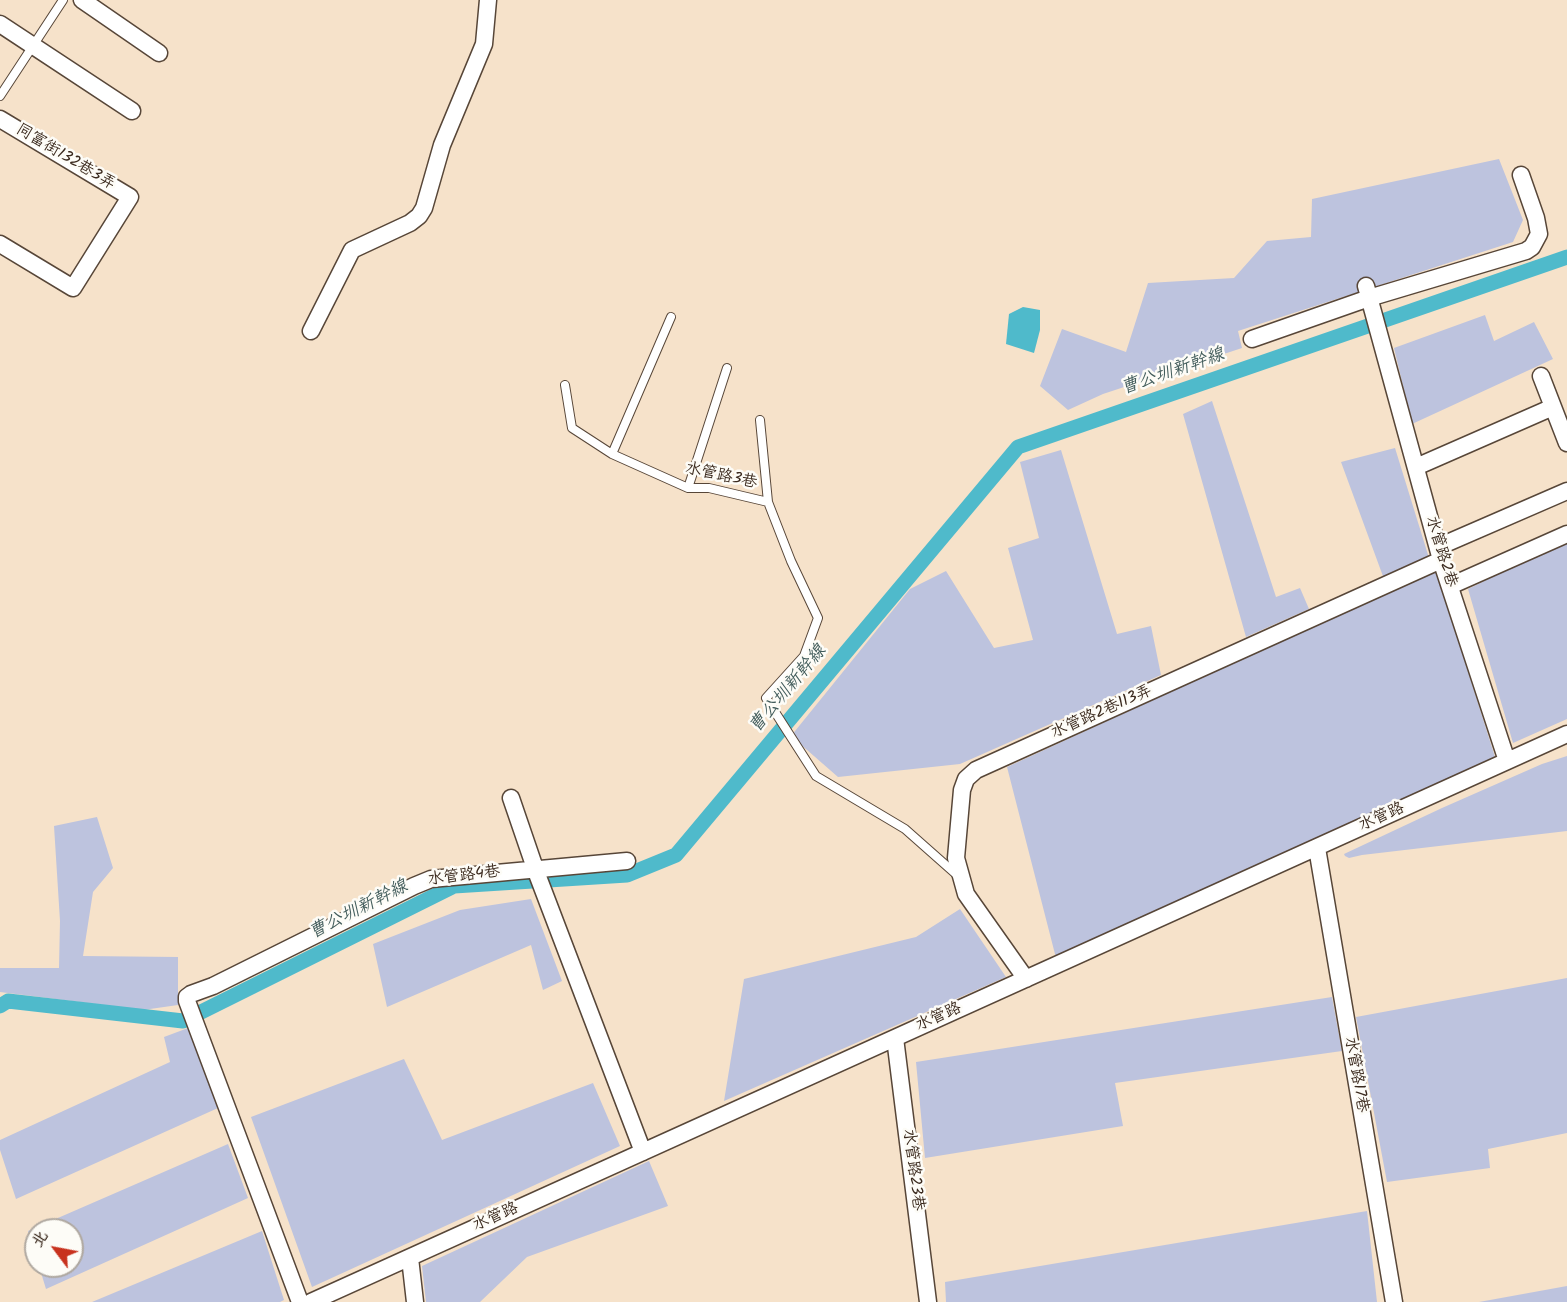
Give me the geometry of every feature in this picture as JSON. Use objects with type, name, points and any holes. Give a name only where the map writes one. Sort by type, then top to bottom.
[{"type":"street","points":[[82,0],[159,53]]},
{"type":"street","points":[[311,331],[352,250],[410,223],[419,216],[424,208],[442,145],[484,44],[488,0]]},
{"type":"street","points":[[0,24],[132,111]]},
{"type":"street","name":"同富街132巷3弄","points":[[0,119],[130,197],[73,288],[0,243]]},
{"type":"street","points":[[1252,339],[1369,297],[1526,251],[1532,247],[1539,234],[1521,175]]},
{"type":"street","name":"水管路2巷","points":[[1369,297],[1439,553],[1507,761]]},
{"type":"street","points":[[1541,376],[1567,443]]},
{"type":"street","points":[[1416,467],[1553,407]]},
{"type":"street","name":"水管路2巷113弄","points":[[1026,979],[966,894],[956,858],[962,790],[966,779],[976,770],[1439,553],[1567,490]]},
{"type":"street","points":[[1450,586],[1567,534]]},
{"type":"street","name":"水管路","points":[[311,1302],[1567,735]]},
{"type":"street","points":[[511,798],[536,872],[643,1152]]},
{"type":"street","name":"水管路17巷","points":[[1317,848],[1394,1302]]},
{"type":"street","name":"水管路4巷","points":[[300,1302],[187,1001],[188,997],[431,879],[536,872],[627,861]]},
{"type":"street","name":"水管路23巷","points":[[896,1038],[928,1302]]},
{"type":"street","points":[[410,1258],[415,1302]]},
{"type":"lane","points":[[0,96],[63,0]]},
{"type":"lane","points":[[612,454],[670,317]]},
{"type":"lane","points":[[688,488],[727,368]]},
{"type":"lane","name":"水管路3巷","points":[[565,384],[572,428],[612,454],[688,488],[709,488],[768,502],[791,561],[818,618],[804,656],[766,698],[816,776],[905,829],[962,879]]},
{"type":"lane","points":[[760,420],[768,502]]},
{"type":"shaded area","points":[[1499,159],[1523,220],[1513,242],[1238,331],[1242,348],[1103,394],[1068,410],[1040,386],[1062,329],[1126,352],[1148,283],[1234,278],[1267,241],[1311,237],[1312,199]]},
{"type":"shaded area","points":[[1485,315],[1494,341],[1534,322],[1553,359],[1412,424],[1394,348]]},
{"type":"shaded area","points":[[1212,401],[1276,597],[1300,588],[1309,609],[1246,637],[1183,414]]},
{"type":"shaded area","points":[[1395,448],[1429,558],[1384,579],[1341,462]]},
{"type":"shaded area","points":[[1061,450],[1117,634],[1151,626],[1161,675],[960,764],[838,777],[791,736],[910,589],[946,571],[994,648],[1033,640],[1008,548],[1039,538],[1020,462]]},
{"type":"shaded area","points":[[1567,540],[1567,719],[1513,743],[1468,589]]},
{"type":"shaded area","points":[[1436,570],[1495,757],[1056,958],[1007,767]]},
{"type":"shaded area","points":[[1567,756],[1567,831],[1349,858],[1344,854],[1542,764]]},
{"type":"shaded area","points":[[97,817],[113,868],[93,892],[83,956],[178,957],[178,1005],[143,1010],[0,992],[0,968],[59,968],[60,921],[54,826]]},
{"type":"shaded area","points":[[531,899],[562,981],[543,990],[531,945],[387,1007],[373,944],[460,910]]},
{"type":"shaded area","points":[[960,909],[1006,977],[724,1101],[744,979],[916,937]]},
{"type":"shaded area","points":[[1567,978],[1567,1133],[1488,1149],[1490,1168],[1387,1182],[1356,1017]]},
{"type":"shaded area","points":[[1332,997],[1342,1051],[1115,1083],[1123,1126],[925,1158],[916,1062]]},
{"type":"shaded area","points":[[188,1028],[218,1108],[16,1199],[0,1150],[0,1140],[170,1062],[164,1037]]},
{"type":"shaded area","points":[[404,1059],[442,1140],[593,1083],[620,1146],[312,1287],[251,1117]]},
{"type":"shaded area","points":[[228,1144],[248,1198],[84,1272],[84,1218],[58,1218]]},
{"type":"shaded area","points":[[649,1161],[668,1206],[527,1257],[480,1302],[426,1302],[422,1266]]},
{"type":"shaded area","points":[[1367,1211],[1377,1302],[946,1302],[945,1282]]},
{"type":"shaded area","points":[[262,1231],[284,1300],[280,1302],[92,1302]]},
{"type":"shaded area","points":[[43,1278],[70,1278],[46,1289]]},
{"type":"shaded area","points":[[1567,1286],[1567,1302],[1479,1302]]},
{"type":"water","points":[[1023,307],[1040,310],[1040,330],[1034,353],[1006,344],[1009,314]]},
{"type":"waterway","name":"曹公圳新幹線","points":[[0,1006],[8,1001],[183,1021],[454,886],[627,875],[676,855],[1018,447],[1567,257]]}]
